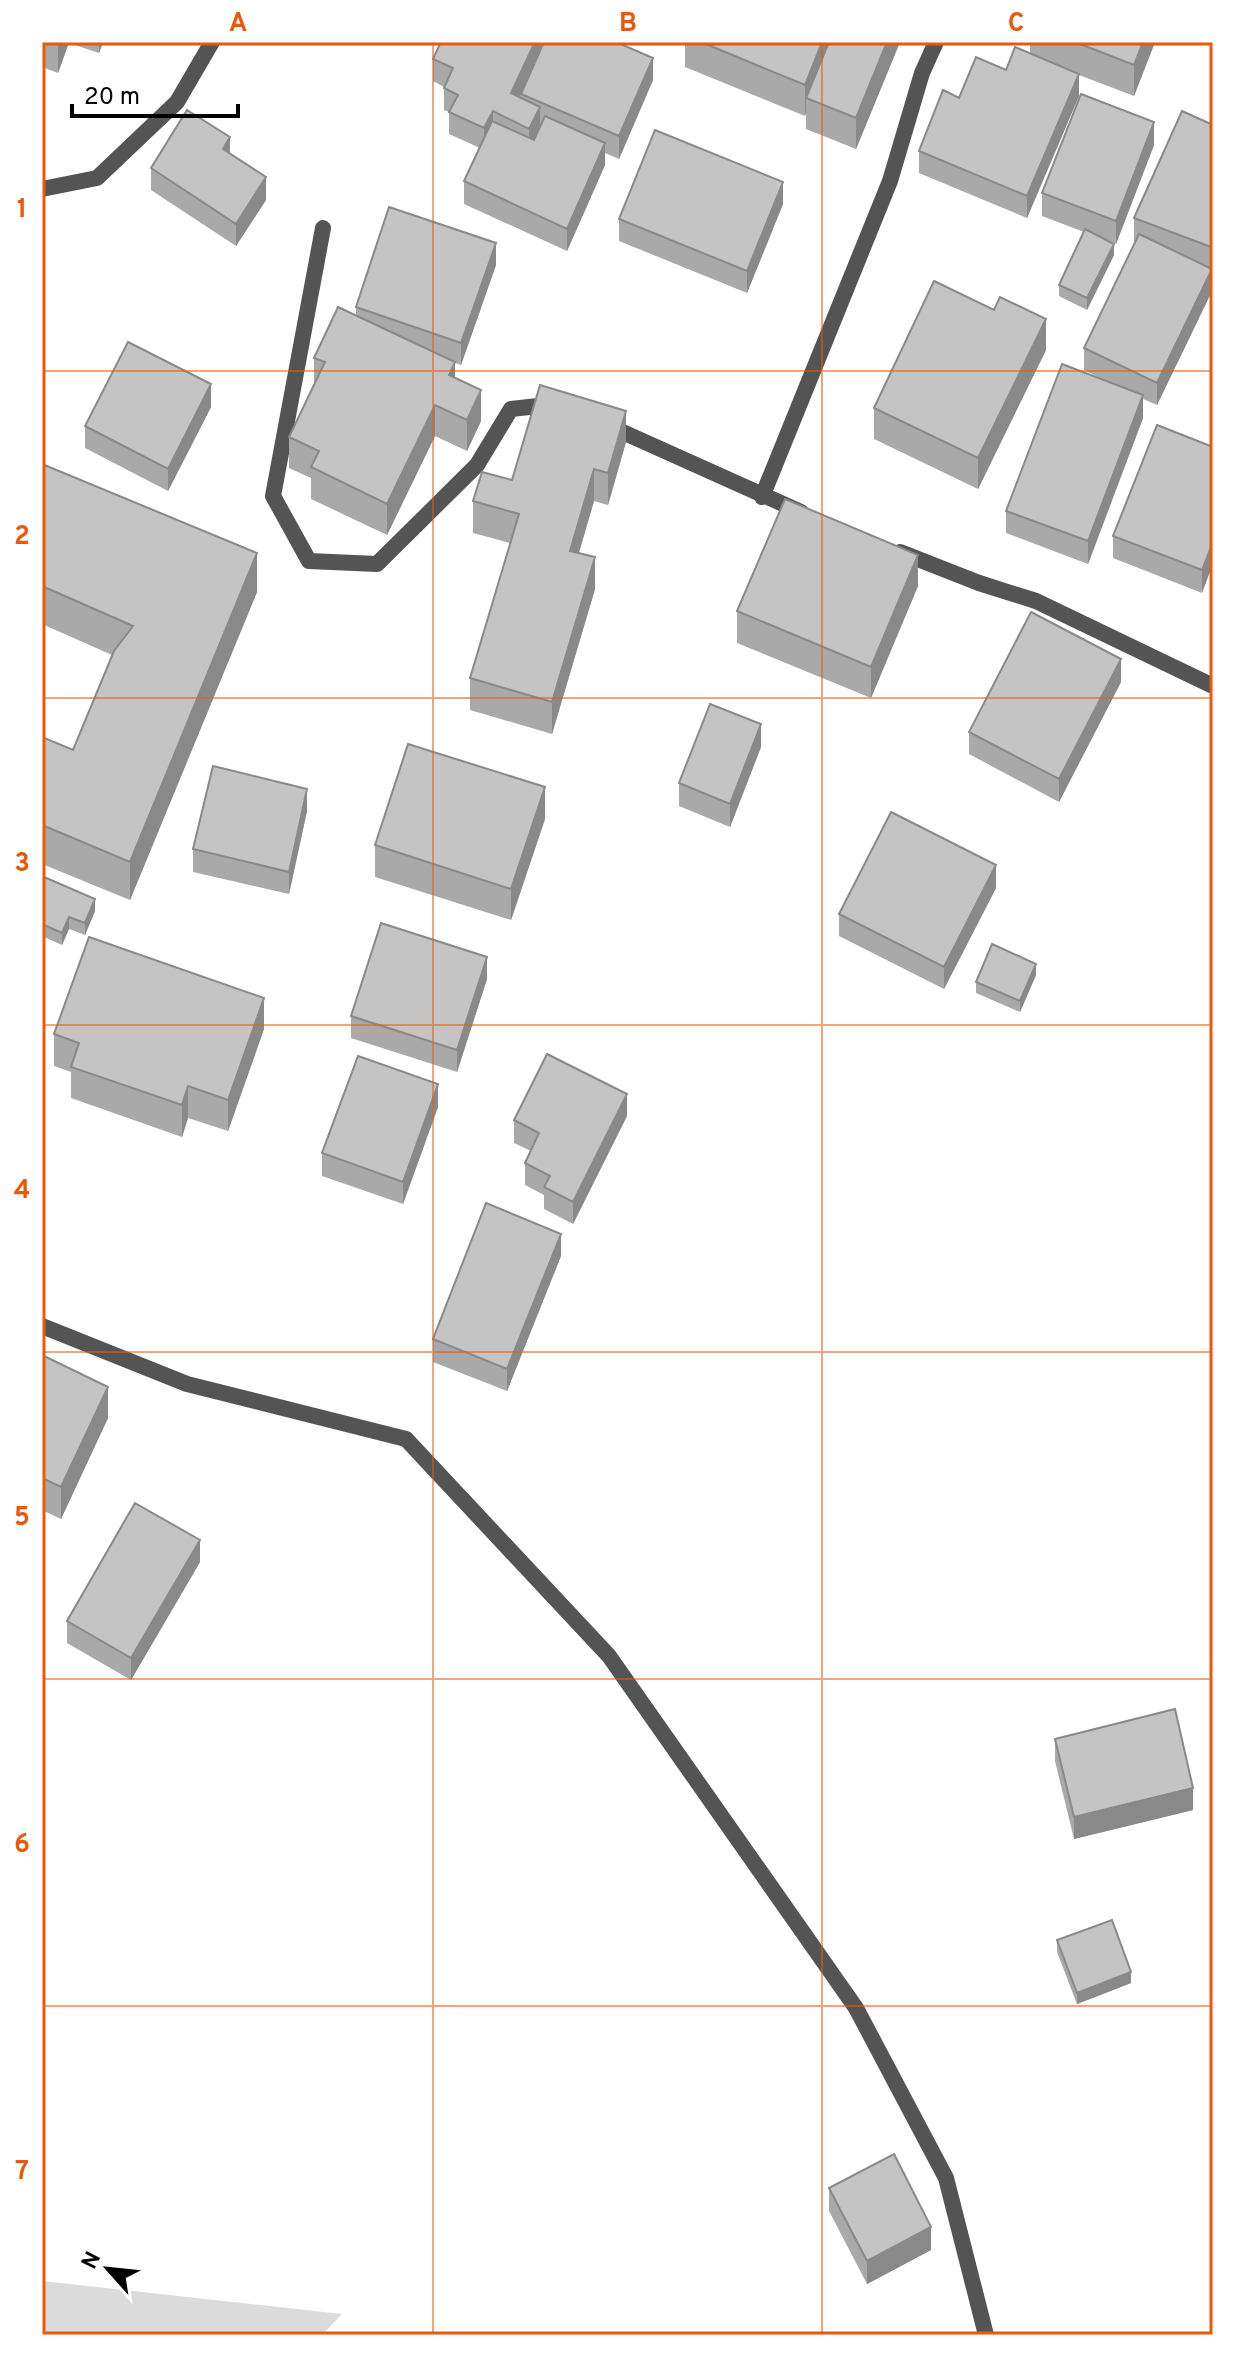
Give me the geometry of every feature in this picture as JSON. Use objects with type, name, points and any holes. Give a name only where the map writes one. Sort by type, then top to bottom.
[{"type":"street","points":[[42,189],[97,178],[177,102],[212,42]]},
{"type":"street","points":[[762,497],[890,181],[922,73],[936,42]]},
{"type":"street","points":[[323,228],[273,496],[309,561],[377,564],[477,465],[511,409],[561,404],[762,497],[820,520]]},
{"type":"street","points":[[878,543],[979,583],[1036,601],[1213,686]]},
{"type":"street","points":[[42,1326],[187,1384],[406,1439],[599,1644],[856,2008],[946,2178],[986,2335]]},
{"type":"shaded area","points":[[42,2281],[342,2314],[322,2335],[42,2335]]},
{"type":"building","points":[[441,42],[535,42],[511,93],[540,107],[529,129],[493,111],[484,128],[449,112],[458,95],[444,88],[453,68],[433,59]]},
{"type":"building","points":[[544,42],[616,42],[653,58],[619,136],[521,94]]},
{"type":"building","points":[[701,42],[822,42],[805,85]]},
{"type":"building","points":[[829,42],[887,42],[856,118],[806,98]]},
{"type":"building","points":[[1075,42],[1143,42],[1134,65]]},
{"type":"building","points":[[1015,47],[1079,74],[1027,196],[919,151],[943,90],[959,98],[976,57],[1006,70]]},
{"type":"building","points":[[1081,94],[1154,122],[1116,221],[1042,193]]},
{"type":"building","points":[[187,110],[230,137],[223,149],[266,177],[236,224],[151,168]]},
{"type":"building","points":[[1182,111],[1213,125],[1211,247],[1134,218]]},
{"type":"building","points":[[545,116],[605,143],[567,229],[464,181],[492,121],[534,140]]},
{"type":"building","points":[[655,130],[783,182],[747,271],[619,219]]},
{"type":"building","points":[[389,207],[496,243],[461,343],[356,307]]},
{"type":"building","points":[[1085,229],[1114,244],[1087,298],[1059,285]]},
{"type":"building","points":[[1139,234],[1212,269],[1157,383],[1084,348]]},
{"type":"building","points":[[934,281],[994,310],[1000,297],[1046,319],[978,458],[874,408]]},
{"type":"building","points":[[338,307],[455,362],[449,375],[481,390],[467,420],[435,405],[387,504],[311,467],[319,451],[289,437],[325,362],[314,358]]},
{"type":"building","points":[[128,342],[211,384],[168,469],[85,426]]},
{"type":"building","points":[[1062,364],[1143,395],[1088,541],[1006,511]]},
{"type":"building","points":[[540,385],[626,411],[608,473],[594,469],[570,551],[595,557],[552,702],[470,678],[519,514],[473,501],[482,472],[512,480]]},
{"type":"building","points":[[1157,425],[1213,447],[1213,542],[1202,570],[1113,536]]},
{"type":"building","points":[[42,464],[257,553],[130,862],[42,825],[42,737],[73,750],[114,651],[133,626],[42,586]]},
{"type":"building","points":[[785,499],[918,555],[871,667],[737,611]]},
{"type":"building","points":[[1031,612],[1121,659],[1059,779],[969,732]]},
{"type":"building","points":[[710,704],[761,724],[730,804],[679,783]]},
{"type":"building","points":[[408,744],[545,787],[511,889],[375,845]]},
{"type":"building","points":[[213,766],[307,789],[289,872],[193,849]]},
{"type":"building","points":[[891,812],[996,865],[944,967],[839,914]]},
{"type":"building","points":[[44,877],[95,899],[85,923],[69,917],[62,933],[42,924]]},
{"type":"building","points":[[381,923],[487,957],[457,1050],[351,1016]]},
{"type":"building","points":[[89,937],[264,998],[228,1100],[188,1086],[182,1105],[71,1067],[79,1043],[54,1034]]},
{"type":"building","points":[[992,944],[1036,964],[1020,1001],[976,982]]},
{"type":"building","points":[[547,1054],[627,1094],[573,1202],[544,1187],[550,1176],[525,1163],[539,1133],[514,1120]]},
{"type":"building","points":[[358,1056],[438,1084],[403,1182],[322,1153]]},
{"type":"building","points":[[486,1203],[561,1234],[507,1369],[433,1339]]},
{"type":"building","points":[[42,1355],[108,1387],[61,1487],[42,1478]]},
{"type":"building","points":[[135,1503],[200,1540],[131,1658],[67,1621]]},
{"type":"building","points":[[1175,1709],[1193,1788],[1074,1817],[1055,1739]]},
{"type":"building","points":[[1112,1920],[1131,1972],[1077,1993],[1057,1940]]},
{"type":"building","points":[[894,2154],[931,2227],[867,2261],[829,2188]]}]
